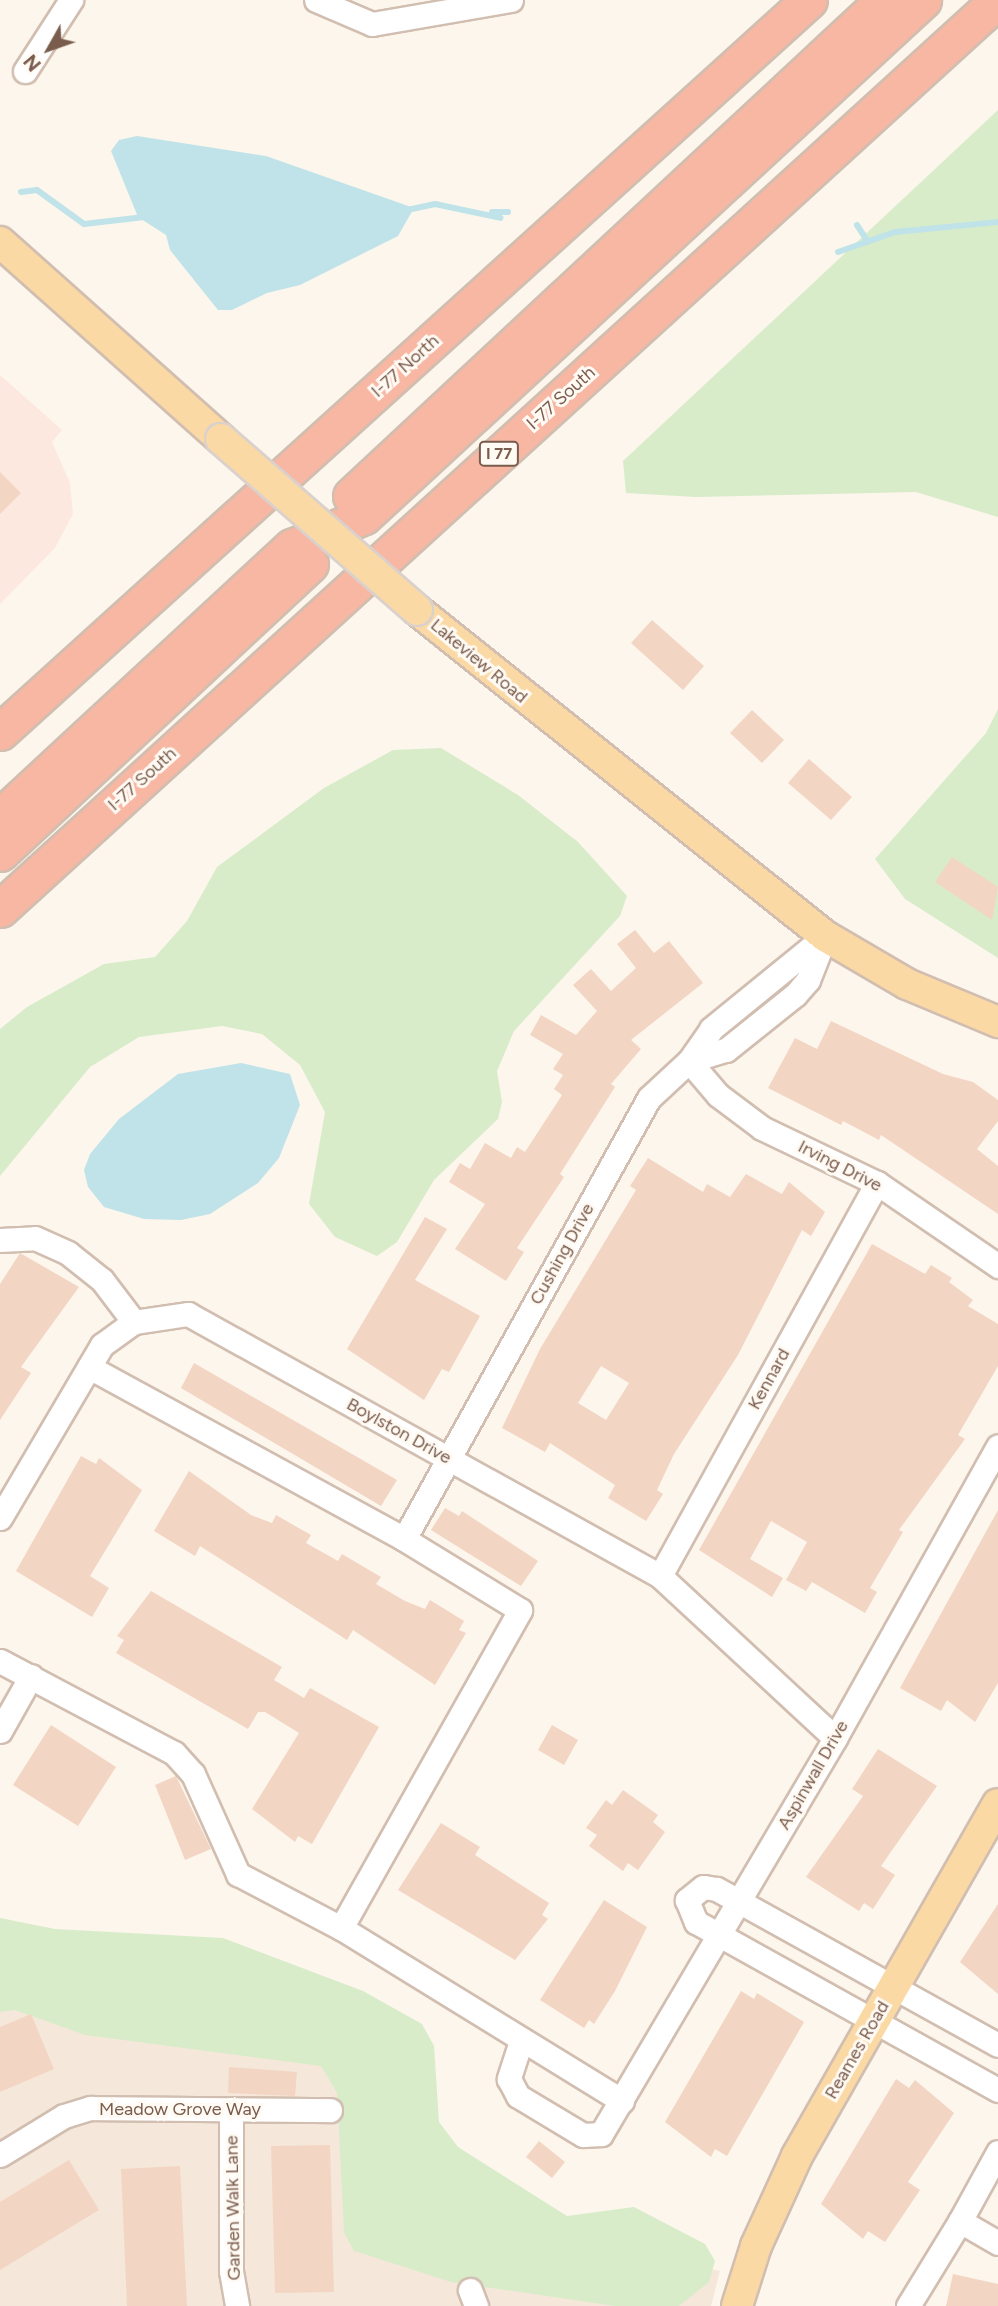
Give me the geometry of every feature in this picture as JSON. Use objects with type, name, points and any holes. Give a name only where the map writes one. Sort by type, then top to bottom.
[{"type":"highway","name":"I-77 North","points":[[0,732],[809,0]]},
{"type":"highway","points":[[0,817],[258,596],[311,563],[328,532],[364,516],[398,469],[884,0]]},
{"type":"highway","points":[[398,469],[923,0]]},
{"type":"highway","name":"I-77 South","points":[[0,909],[998,0]]},
{"type":"highway","points":[[0,853],[258,596]]},
{"type":"main road","name":"Lakeview Road","points":[[0,242],[417,610],[825,936],[907,984],[998,1022]]},
{"type":"main road","name":"Reames Road","points":[[737,2306],[779,2191],[998,1804]]},
{"type":"street","points":[[25,71],[71,0]]},
{"type":"street","points":[[316,0],[372,24],[511,0]]},
{"type":"street","name":"Cushing Drive","points":[[404,1539],[649,1098],[689,1061],[726,1049],[795,995],[808,980],[825,936]]},
{"type":"street","name":"Irving Drive","points":[[689,1061],[718,1095],[762,1128],[877,1183],[998,1266]]},
{"type":"street","name":"Kennard","points":[[660,1576],[877,1183]]},
{"type":"street","points":[[0,1240],[34,1238],[68,1253],[102,1280],[134,1322]]},
{"type":"street","name":"Boylston Drive","points":[[0,1518],[102,1345],[134,1322],[188,1314],[660,1576],[835,1738]]},
{"type":"street","points":[[89,1367],[404,1539],[520,1610],[341,1928]]},
{"type":"street","name":"Aspinwall Drive","points":[[521,2041],[509,2079],[518,2095],[583,2135],[601,2134],[740,1903],[998,1446]]},
{"type":"street","points":[[0,1661],[174,1753],[193,1774],[238,1874],[341,1928],[622,2101]]},
{"type":"street","points":[[0,1731],[31,1676]]},
{"type":"street","points":[[998,2045],[716,1889],[693,1891],[689,1913],[720,1935],[998,2090]]},
{"type":"street","points":[[775,1965],[795,1931]]},
{"type":"street","name":"Meadow Grove Way","points":[[0,2155],[64,2116],[91,2108],[330,2110]]},
{"type":"street","name":"Garden Walk Lane","points":[[231,2109],[231,2272],[237,2306]]},
{"type":"street","points":[[908,2306],[998,2152]]},
{"type":"street","points":[[960,2221],[998,2243]]},
{"type":"shaded area","points":[[0,375],[62,430],[52,442],[70,483],[73,514],[55,548],[0,604]]},
{"type":"shaded area","points":[[0,1938],[402,2014],[408,2202],[720,2271],[711,2306],[0,2306]]},
{"type":"green space","points":[[998,110],[998,517],[916,492],[696,497],[626,493],[623,461]]},
{"type":"green space","points":[[998,709],[998,958],[905,899],[875,859],[986,733]]},
{"type":"green space","points":[[441,748],[518,795],[578,842],[627,896],[620,916],[514,1031],[497,1071],[502,1102],[498,1119],[434,1180],[397,1242],[377,1256],[335,1237],[309,1204],[325,1112],[300,1065],[262,1034],[222,1026],[139,1037],[90,1067],[0,1176],[0,1029],[27,1007],[104,964],[155,957],[187,921],[217,867],[324,788],[393,750]]},
{"type":"green space","points":[[0,1918],[55,1929],[223,1938],[363,1991],[422,2024],[434,2046],[439,2122],[458,2147],[567,2216],[634,2207],[705,2244],[715,2261],[709,2282],[679,2306],[615,2306],[451,2282],[354,2251],[344,2233],[337,2093],[321,2066],[85,2035],[15,2010],[0,2012]]},
{"type":"water","points":[[137,136],[266,156],[414,208],[398,236],[300,285],[267,293],[232,310],[218,310],[170,250],[166,235],[138,217],[111,151],[119,140]]},
{"type":"water","points":[[241,1063],[290,1074],[300,1105],[279,1158],[258,1183],[210,1214],[181,1220],[144,1219],[104,1207],[88,1187],[84,1170],[90,1154],[119,1119],[178,1074]]},
{"type":"building","points":[[0,472],[21,493],[0,514]]},
{"type":"building","points":[[652,620],[704,666],[683,690],[631,643]]},
{"type":"building","points":[[752,710],[784,740],[762,763],[730,733]]},
{"type":"building","points":[[809,759],[852,797],[831,820],[788,783]]},
{"type":"building","points":[[952,857],[998,887],[992,920],[935,882]]},
{"type":"building","points":[[635,930],[654,953],[669,941],[703,983],[631,1040],[641,1049],[611,1084],[615,1087],[560,1174],[564,1177],[517,1248],[524,1252],[506,1281],[455,1249],[485,1204],[449,1182],[460,1163],[470,1169],[485,1143],[511,1158],[517,1147],[525,1152],[562,1095],[554,1089],[563,1075],[553,1069],[563,1054],[530,1035],[541,1015],[576,1035],[597,1011],[573,985],[591,969],[611,991],[636,968],[617,944]]},
{"type":"building","points":[[831,1021],[943,1074],[973,1082],[998,1100],[998,1121],[977,1149],[998,1166],[998,1214],[881,1135],[879,1140],[843,1121],[841,1125],[768,1088],[795,1038],[817,1049]]},
{"type":"building","points":[[648,1158],[703,1192],[707,1184],[730,1197],[746,1174],[782,1194],[789,1182],[825,1212],[811,1236],[802,1230],[738,1355],[674,1454],[657,1490],[663,1494],[646,1521],[608,1498],[615,1485],[550,1443],[545,1452],[502,1428],[540,1349],[636,1190],[630,1186]],"holes":[[[601,1366],[629,1383],[606,1420],[578,1403]]]},
{"type":"building","points":[[425,1217],[447,1229],[415,1280],[480,1316],[449,1372],[442,1369],[424,1400],[347,1349]]},
{"type":"building","points":[[872,1244],[925,1274],[931,1265],[952,1278],[949,1282],[973,1300],[968,1306],[998,1324],[998,1366],[958,1435],[965,1439],[899,1530],[903,1532],[870,1588],[877,1592],[865,1613],[812,1582],[806,1591],[786,1580],[807,1542],[771,1521],[750,1559],[783,1578],[772,1597],[699,1550]]},
{"type":"building","points":[[20,1253],[79,1287],[21,1367],[31,1373],[0,1420],[0,1284]]},
{"type":"building","points":[[194,1363],[397,1480],[381,1506],[181,1388]]},
{"type":"building","points":[[81,1456],[96,1464],[99,1458],[142,1490],[90,1576],[109,1588],[92,1617],[16,1571]]},
{"type":"building","points":[[189,1471],[251,1515],[272,1523],[276,1515],[311,1535],[306,1543],[338,1561],[342,1554],[381,1577],[376,1584],[405,1601],[425,1609],[430,1600],[464,1621],[459,1630],[466,1633],[435,1685],[353,1630],[347,1640],[200,1546],[195,1556],[154,1531]]},
{"type":"building","points":[[445,1508],[459,1516],[462,1511],[538,1561],[521,1586],[431,1530]]},
{"type":"building","points":[[998,1510],[998,1683],[975,1722],[947,1700],[941,1711],[900,1688]]},
{"type":"building","points":[[151,1591],[282,1667],[274,1680],[304,1698],[310,1688],[379,1727],[312,1844],[298,1836],[295,1842],[252,1809],[299,1733],[265,1712],[258,1712],[248,1729],[116,1653],[124,1640],[117,1636]]},
{"type":"building","points":[[51,1725],[116,1767],[78,1826],[13,1785]]},
{"type":"building","points":[[552,1725],[578,1740],[564,1765],[538,1750]]},
{"type":"building","points":[[878,1749],[937,1786],[881,1866],[895,1875],[873,1909],[864,1903],[859,1911],[806,1877],[863,1796],[852,1789]]},
{"type":"building","points":[[176,1776],[211,1849],[185,1860],[155,1785]]},
{"type":"building","points":[[623,1790],[658,1815],[653,1822],[665,1832],[638,1870],[628,1863],[623,1871],[589,1846],[597,1835],[586,1828],[606,1800],[612,1805]]},
{"type":"building","points":[[441,1823],[480,1847],[475,1855],[549,1903],[542,1915],[548,1919],[515,1960],[398,1890]]},
{"type":"building","points":[[604,1900],[647,1927],[615,1991],[594,2024],[589,2020],[584,2028],[540,2000]]},
{"type":"building","points":[[998,1904],[998,1994],[960,1962]]},
{"type":"building","points":[[741,1991],[754,1999],[757,1993],[804,2022],[727,2156],[715,2149],[711,2157],[665,2122]]},
{"type":"building","points":[[31,2014],[54,2069],[0,2092],[0,2027]]},
{"type":"building","points":[[229,2067],[297,2072],[295,2096],[228,2093]]},
{"type":"building","points":[[896,2079],[909,2088],[915,2080],[954,2113],[908,2182],[920,2190],[885,2242],[868,2231],[863,2239],[821,2204]]},
{"type":"building","points":[[539,2141],[565,2162],[552,2178],[526,2157]]},
{"type":"building","points":[[330,2145],[334,2292],[275,2293],[271,2146]]},
{"type":"building","points":[[69,2160],[99,2210],[0,2270],[0,2202]]},
{"type":"building","points":[[180,2166],[187,2306],[127,2306],[121,2169]]},
{"type":"building","points":[[953,2274],[998,2284],[998,2306],[946,2306]]},
{"type":"waterway","points":[[21,192],[37,190],[84,224],[145,217]]},
{"type":"waterway","points":[[407,210],[435,204],[501,218]]},
{"type":"waterway","points":[[492,212],[508,212]]},
{"type":"waterway","points":[[838,252],[895,232],[998,222]]},
{"type":"waterway","points":[[857,225],[868,242]]}]
